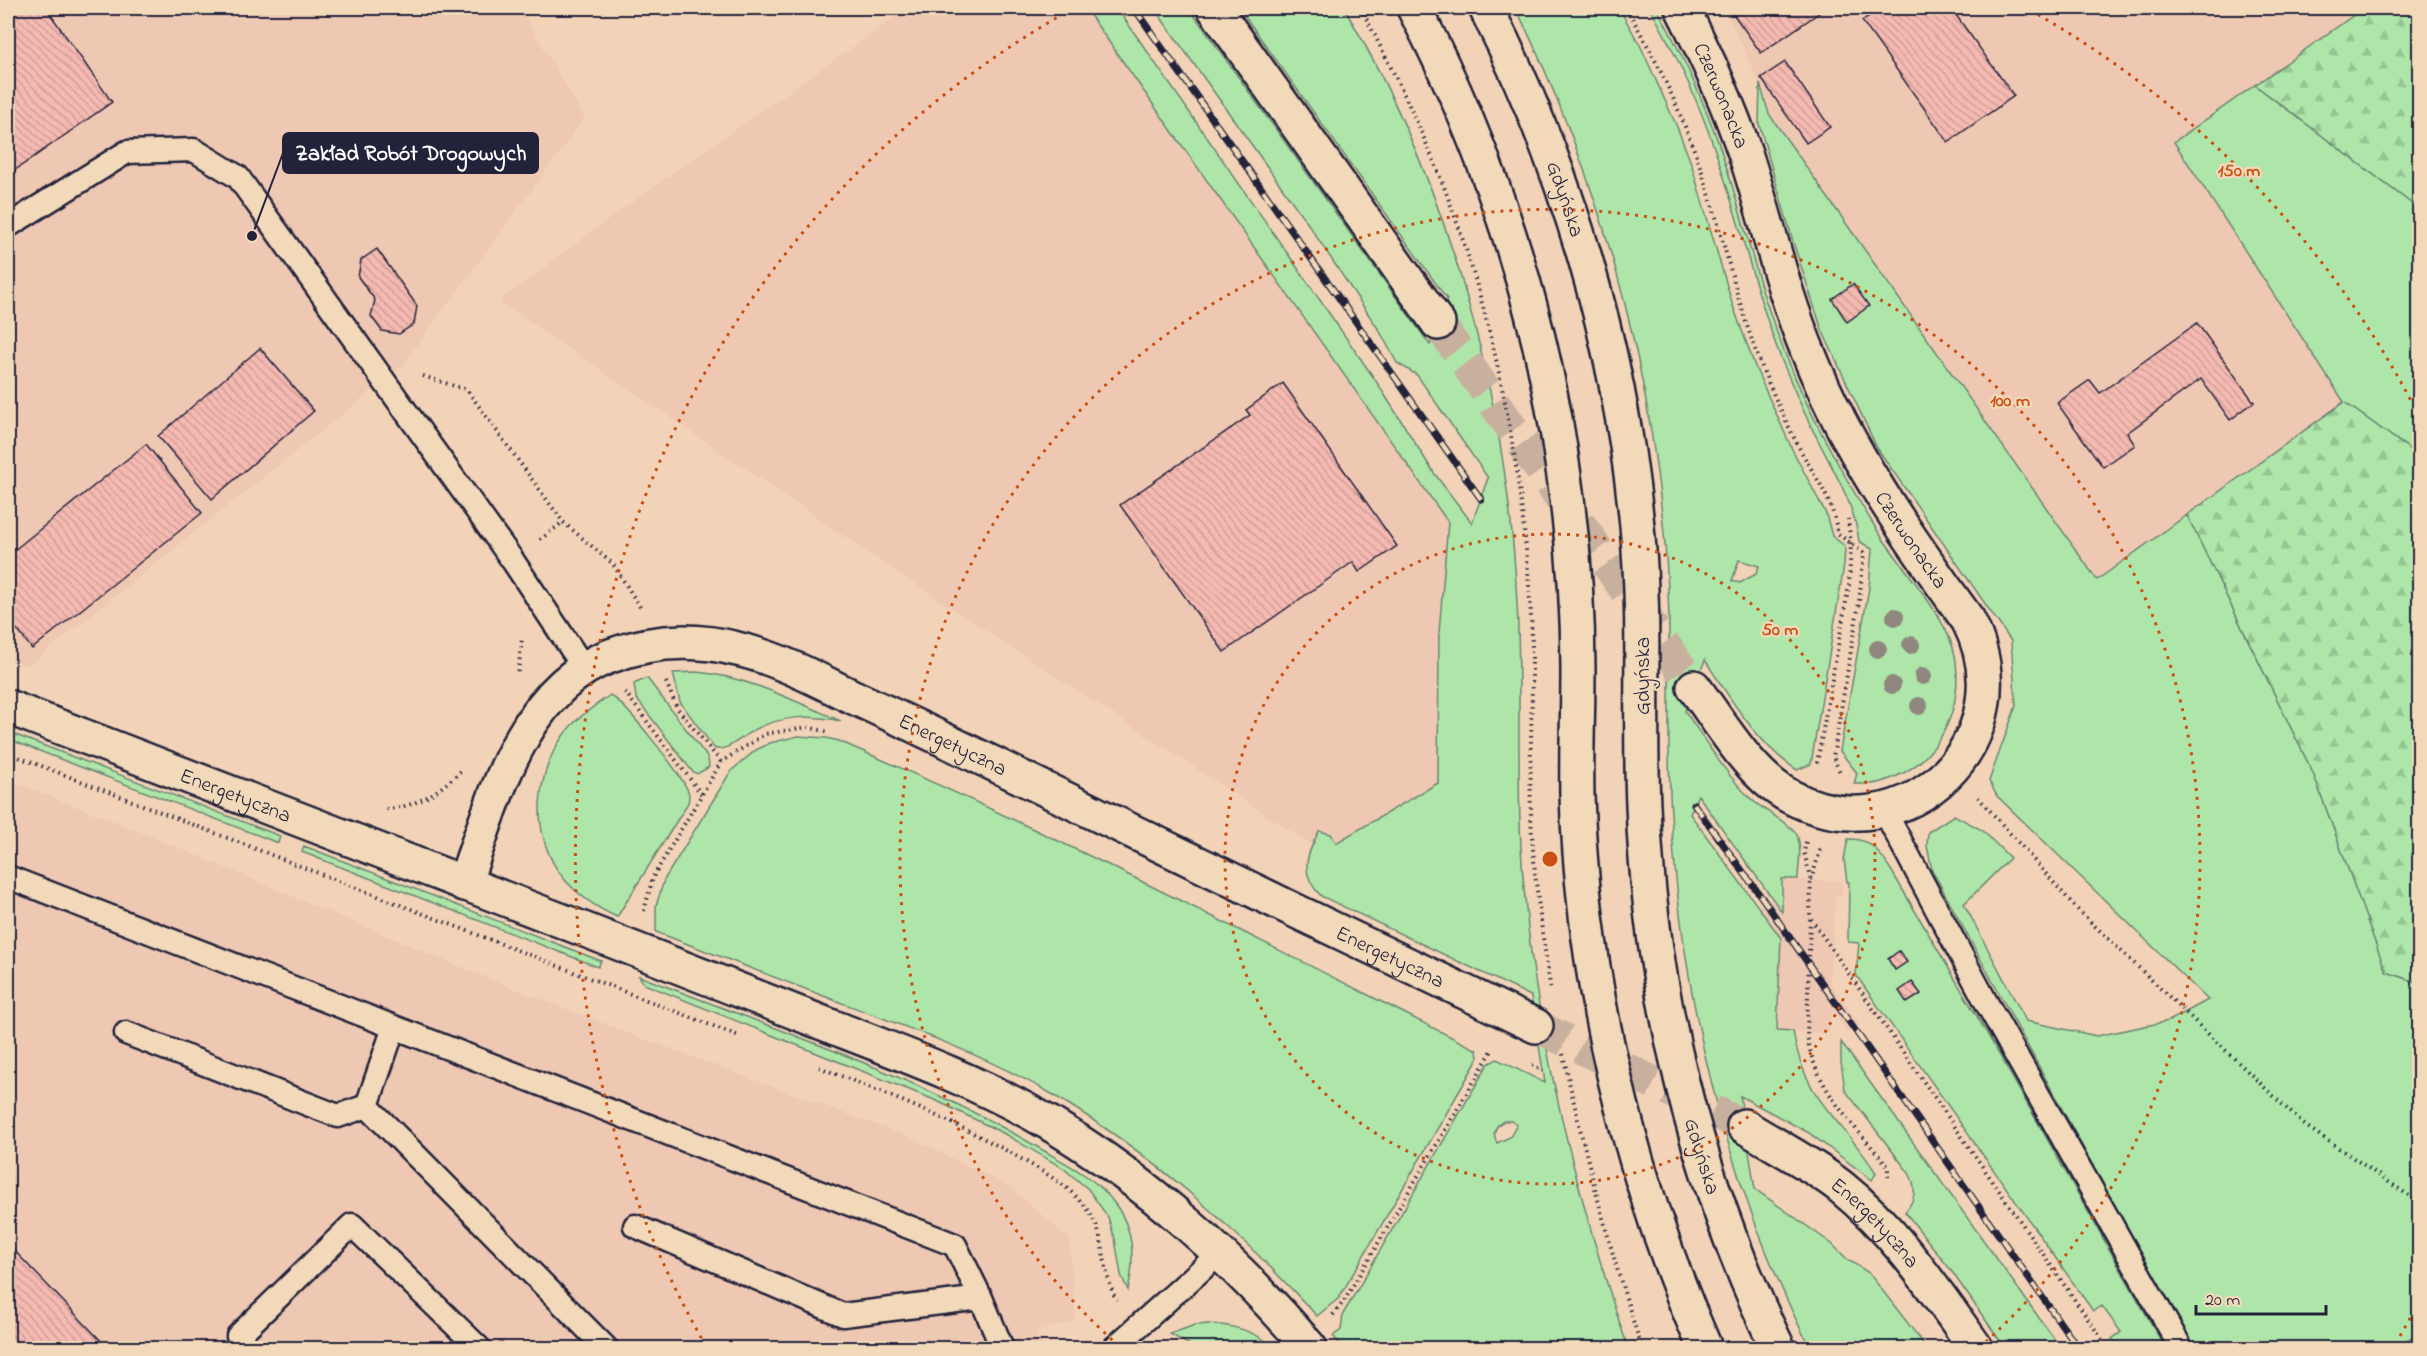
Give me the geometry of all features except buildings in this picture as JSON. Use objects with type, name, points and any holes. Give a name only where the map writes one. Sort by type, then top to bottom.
[{"type":"street","points":[[1214,8],[1438,323]]},
{"type":"street","points":[[1414,8],[1459,101],[1488,175],[1514,249],[1542,355],[1559,441],[1573,555],[1577,630],[1577,796],[1582,870],[1597,988],[1612,1068],[1638,1168],[1685,1301],[1705,1348]]},
{"type":"street","name":"Gdyńska","points":[[1486,8],[1520,80],[1549,153],[1574,226],[1605,339],[1626,443],[1637,529],[1642,645],[1643,804],[1648,879],[1659,969],[1680,1074],[1704,1160],[1726,1224],[1778,1348]]},
{"type":"street","name":"Czerwonacka","points":[[1682,8],[1730,109],[1784,285],[1808,352],[1877,490],[1968,620],[1976,636],[1984,677],[1976,728],[1953,770],[1922,796],[1884,810],[1866,813],[1837,813],[1811,806],[1787,795],[1758,771],[1694,687]]},
{"type":"street","name":"Energetyczna","points":[[464,884],[505,771],[529,727],[552,695],[596,662],[651,644],[694,640],[739,649],[783,664],[938,736],[1209,870],[1536,1026]]},
{"type":"street","name":"Energetyczna","points":[[8,707],[922,1061],[981,1087],[1049,1123],[1162,1203],[1220,1253],[1310,1348]]},
{"type":"street","name":"Energetyczna","points":[[1744,1126],[1840,1186],[1878,1219],[1926,1279],[1976,1348]]},
{"type":"lane","points":[[8,226],[127,152],[194,150],[238,177],[513,561],[596,662]]},
{"type":"lane","points":[[1884,810],[1986,1002],[2181,1348]]},
{"type":"lane","points":[[8,877],[955,1245],[1002,1348]]},
{"type":"lane","points":[[367,1106],[394,1027]]},
{"type":"lane","points":[[126,1034],[338,1116],[367,1106]]},
{"type":"lane","points":[[367,1106],[606,1348]]},
{"type":"lane","points":[[238,1336],[352,1225],[479,1348]]},
{"type":"lane","points":[[634,1226],[843,1315],[981,1298]]},
{"type":"lane","points":[[1114,1348],[1220,1253]]},
{"type":"path","points":[[1361,8],[1424,137],[1450,204],[1475,281],[1505,399],[1518,477],[1531,602],[1532,816],[1539,901],[1552,995]]},
{"type":"path","points":[[1626,8],[1660,70],[1690,140],[1705,182],[1741,308],[1766,376],[1794,439],[1829,503],[1837,533],[1864,553],[1859,603],[1833,757],[1841,775]]},
{"type":"path","points":[[364,356],[467,390],[563,522],[613,564],[639,604],[651,644],[677,708],[721,762]]},
{"type":"path","points":[[1817,767],[1849,585],[1851,544],[1846,512]]},
{"type":"path","points":[[513,561],[563,522]]},
{"type":"path","points":[[518,676],[523,641],[520,632]]},
{"type":"path","points":[[596,662],[623,689],[702,795]]},
{"type":"path","points":[[619,989],[634,949],[653,877],[721,762],[765,734],[807,727],[840,735]]},
{"type":"path","points":[[8,753],[750,1040]]},
{"type":"path","points":[[379,809],[402,808],[423,800],[445,786],[464,768]]},
{"type":"path","points":[[1953,770],[2077,909],[2304,1124],[2420,1203]]},
{"type":"path","points":[[285,860],[300,819]]},
{"type":"path","points":[[1807,833],[1804,852],[1811,880],[1807,1032],[1810,1053],[1816,1071],[1826,1087],[1888,1166],[1884,1207],[1878,1219]]},
{"type":"path","points":[[1811,880],[1820,851],[1831,842]]},
{"type":"path","points":[[1810,918],[2108,1348]]},
{"type":"path","points":[[1344,1301],[1495,1046]]},
{"type":"path","points":[[1562,1051],[1610,1249],[1642,1348]]},
{"type":"path","points":[[1524,1061],[1543,1071]]},
{"type":"path","points":[[816,1066],[933,1113],[997,1145],[1068,1188],[1088,1210],[1096,1223],[1102,1242],[1108,1281],[1113,1293],[1121,1306],[1140,1327]]},
{"type":"shaded area","points":[[8,8],[520,8],[585,118],[405,364],[28,666],[8,658]]},
{"type":"shaded area","points":[[908,8],[1085,8],[1448,522],[1439,633],[1438,783],[1321,851],[900,574],[499,301],[632,202]]},
{"type":"shaded area","points":[[1724,8],[2364,8],[2174,142],[2344,402],[2097,580],[1769,114],[1760,84]]},
{"type":"shaded area","points":[[8,780],[124,825],[475,973],[641,1038],[907,1136],[1012,1188],[1070,1240],[1075,1321],[1037,1332],[1043,1348],[8,1348]]},
{"type":"shaded area","points":[[1782,879],[1842,881],[1842,896],[1836,896],[1830,982],[1860,1025],[1848,1033],[1832,1011],[1828,1033],[1777,1031],[1781,938],[1758,907],[1771,898],[1781,911]]},
{"type":"green space","points":[[1085,8],[1117,8],[1374,378],[1434,473],[1472,523],[1488,478],[1417,375],[1397,363],[1379,330],[1306,221],[1154,8],[1189,8],[1430,345],[1447,299],[1239,8],[1344,8],[1381,75],[1414,146],[1442,219],[1466,295],[1486,372],[1501,449],[1511,527],[1517,603],[1521,852],[1530,946],[1562,1121],[1593,1236],[1628,1348],[1344,1348],[1333,1336],[1341,1330],[1343,1314],[1488,1064],[1497,1059],[1545,1083],[1531,996],[1321,896],[1314,888],[1307,872],[1308,857],[1319,831],[1331,834],[1336,843],[1438,783],[1439,633],[1448,522]],"holes":[[[1504,1121],[1511,1121],[1517,1125],[1510,1137],[1497,1143],[1494,1133],[1496,1128]]]},
{"type":"green space","points":[[1516,8],[1619,8],[1641,47],[1691,163],[1732,303],[1756,369],[1792,449],[1826,514],[1832,536],[1845,546],[1844,565],[1811,764],[1797,770],[1770,748],[1746,720],[1705,660],[1685,711],[1715,756],[1740,787],[1754,801],[1796,833],[1800,850],[1798,879],[1782,879],[1782,912],[1698,795],[1690,814],[1781,938],[1777,1030],[1793,1031],[1798,1055],[1815,1093],[1876,1173],[1872,1180],[1809,1133],[1740,1096],[1755,1189],[1832,1244],[1848,1260],[1869,1273],[1927,1348],[1810,1348],[1780,1285],[1754,1220],[1732,1155],[1697,1020],[1676,882],[1670,790],[1667,572],[1660,492],[1648,412],[1622,292],[1605,234],[1565,119]],"holes":[[[1739,560],[1759,566],[1756,574],[1740,583],[1732,581]]]},
{"type":"green space","points":[[1650,8],[1657,8],[1708,116],[1722,153],[1769,311],[1806,401],[1829,448],[1863,507],[1924,594],[1945,629],[1952,646],[1957,682],[1949,720],[1941,737],[1916,765],[1900,775],[1878,783],[1854,784],[1857,773],[1840,751],[1869,588],[1872,549],[1859,541],[1848,499],[1807,418],[1782,361],[1764,310],[1725,179],[1702,115]]},
{"type":"green space","points":[[2364,8],[2419,8],[2419,209],[2255,85]]},
{"type":"green space","points":[[1760,84],[1769,114],[2097,580],[2187,515],[2313,773],[2386,971],[2419,983],[2419,1334],[2394,1348],[2195,1348],[2123,1221],[1932,870],[1927,846],[1928,832],[1954,815],[1982,830],[2010,858],[1964,904],[2026,1021],[2097,1036],[2169,1021],[2208,1000],[1997,796],[1989,781],[2016,706],[2011,641],[1877,448],[1822,330],[1794,245],[1759,124]]},
{"type":"green space","points":[[2255,85],[2419,209],[2419,456],[2344,402],[2174,142]]},
{"type":"green space","points":[[2344,402],[2419,456],[2419,983],[2386,972],[2313,773],[2187,515]]},
{"type":"green space","points":[[673,673],[715,674],[752,684],[841,721],[808,717],[775,721],[754,730],[729,746],[714,748],[680,702]]},
{"type":"green space","points":[[647,678],[708,758],[709,767],[697,774],[692,771],[636,698],[634,684]]},
{"type":"green space","points":[[610,695],[628,711],[652,739],[682,780],[689,796],[688,803],[617,917],[596,906],[577,892],[553,863],[545,844],[540,803],[549,762],[558,744],[575,722]]},
{"type":"green space","points":[[8,732],[280,836],[278,843],[8,739]]},
{"type":"green space","points":[[798,736],[839,741],[1001,814],[1477,1050],[1478,1059],[1339,1298],[1317,1316],[1225,1223],[1159,1167],[1088,1117],[1024,1079],[916,1031],[656,932],[656,906],[664,880],[731,771],[756,750],[770,743]]},
{"type":"green space","points":[[1848,839],[1863,841],[1874,847],[1891,870],[1999,1054],[2165,1348],[2119,1348],[2112,1339],[2121,1332],[2102,1306],[2093,1311],[1856,975],[1859,943],[1848,942],[1849,882],[1847,882],[1844,859]]},
{"type":"green space","points":[[304,846],[601,961],[598,967],[302,852]]},
{"type":"green space","points":[[639,976],[893,1075],[992,1122],[1080,1172],[1108,1195],[1126,1224],[1132,1256],[1128,1290],[1121,1275],[1115,1239],[1108,1217],[1088,1189],[1063,1168],[1003,1133],[937,1101],[644,984]]},
{"type":"green space","points":[[1841,1042],[2061,1348],[2005,1348],[1950,1269],[1905,1212],[1914,1193],[1912,1178],[1845,1090]]},
{"type":"green space","points":[[1209,1324],[1245,1330],[1276,1348],[1195,1348],[1170,1334],[1195,1325]]},
{"type":"tunnel","points":[[1438,323],[1694,687]]},
{"type":"tunnel","points":[[1536,1026],[1744,1126]]},
{"type":"railway","points":[[1134,8],[1481,499]]},
{"type":"railway","points":[[1694,804],[2078,1348]]},
{"type":"place","name":"Zakład Robót Drogowych","points":[[252,236]]}]
